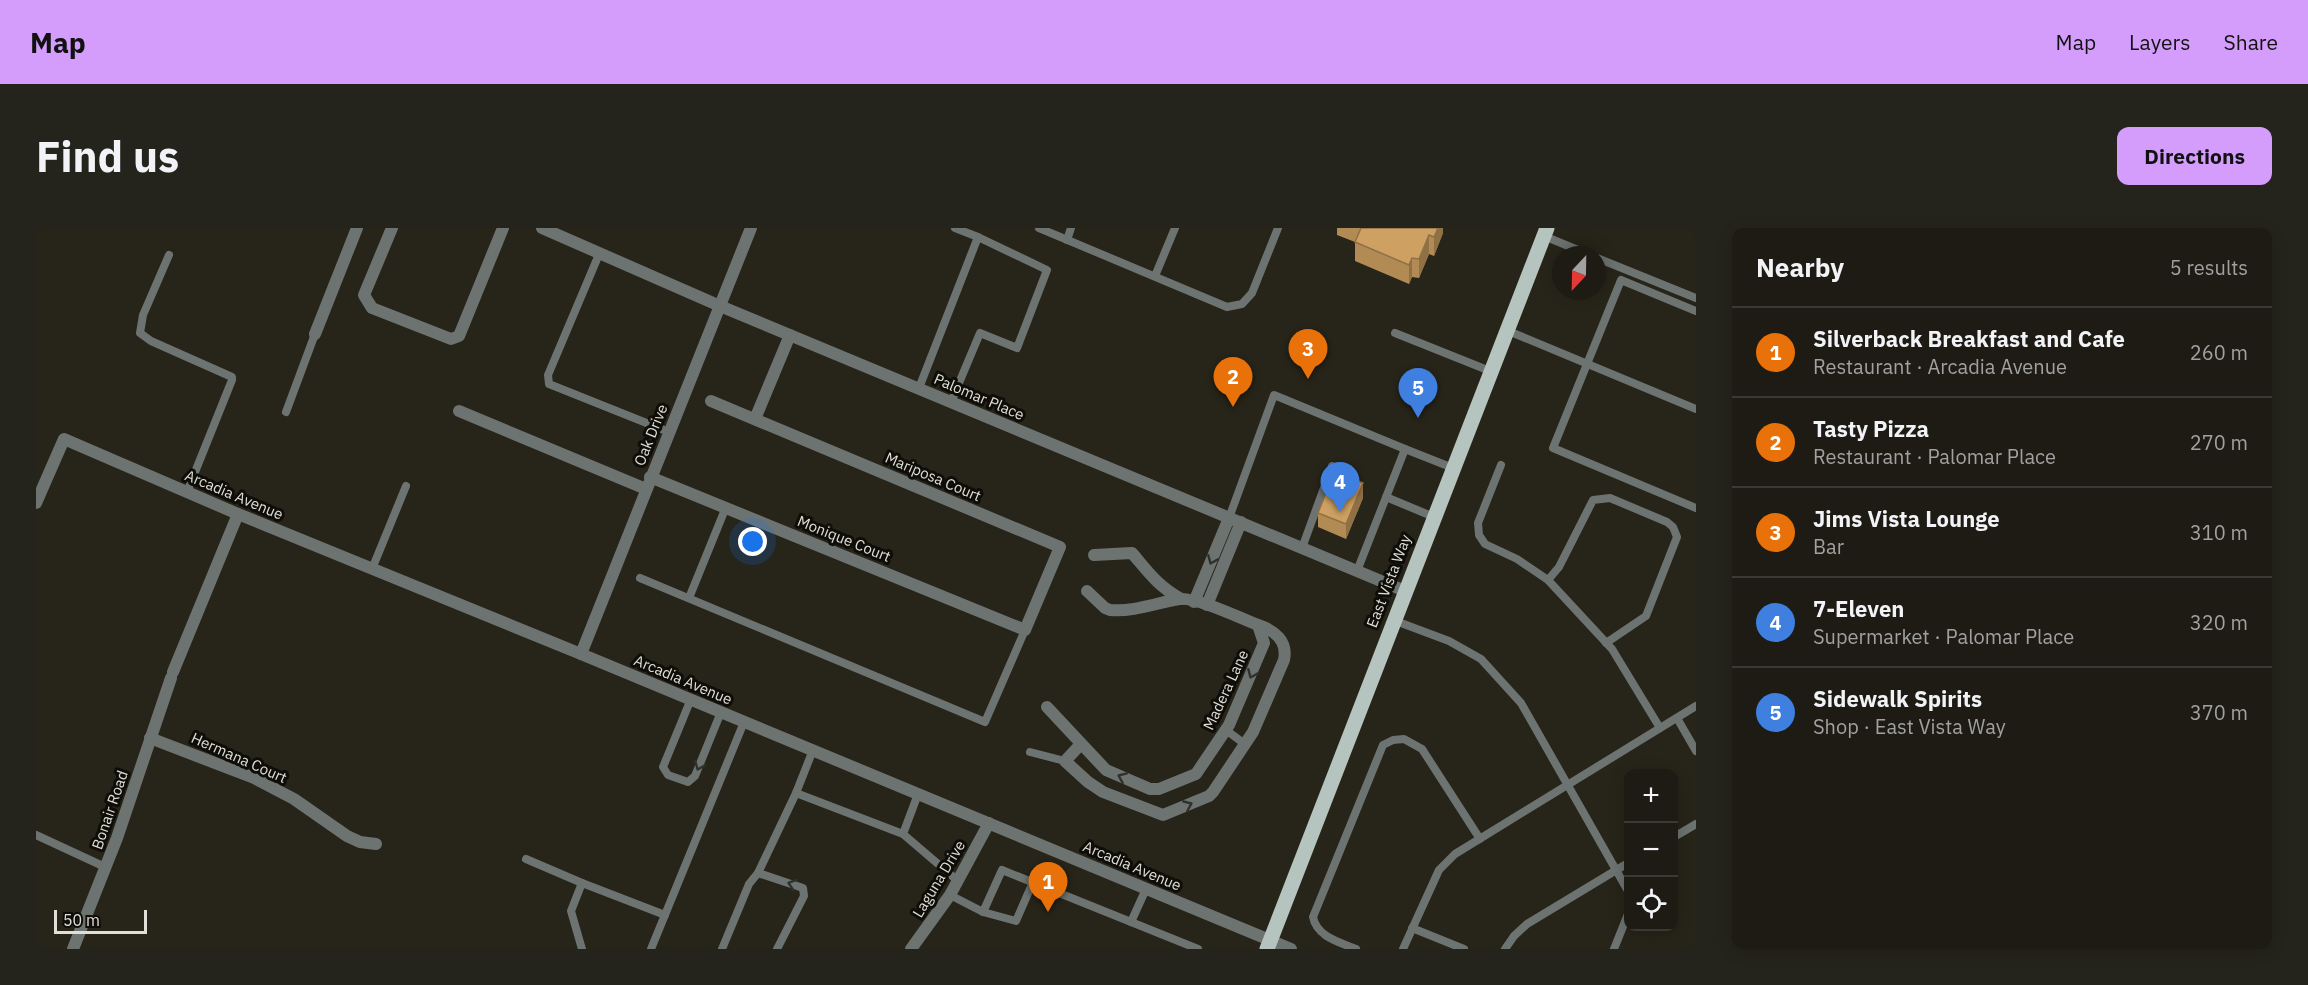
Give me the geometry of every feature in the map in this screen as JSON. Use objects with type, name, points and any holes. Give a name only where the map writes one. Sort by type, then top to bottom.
[{"type":"main road","name":"East Vista Way","points":[[1269,945],[1545,230]]},
{"type":"street","points":[[315,334],[357,228]]},
{"type":"street","points":[[392,228],[364,295],[372,308],[451,339],[459,336],[503,228]]},
{"type":"street","name":"Palomar Place","points":[[542,228],[720,306],[1405,591]]},
{"type":"street","name":"Oak Drive","points":[[581,654],[751,228]]},
{"type":"street","points":[[755,419],[790,335]]},
{"type":"street","name":"Mariposa Court","points":[[711,401],[1060,547],[1025,630]]},
{"type":"street","name":"Monique Court","points":[[459,411],[648,483],[726,507],[1025,630]]},
{"type":"street","name":"Arcadia Avenue","points":[[36,503],[64,439],[238,514],[989,823],[1146,889],[1269,945],[1291,949]]},
{"type":"street","name":"Bonair Road","points":[[73,949],[105,867],[172,675],[238,514]]},
{"type":"street","points":[[1194,602],[1235,520]]},
{"type":"street","points":[[1207,605],[1235,520]]},
{"type":"street","points":[[1081,744],[1065,761],[1103,792],[1163,815],[1209,796],[1253,732],[1285,654],[1275,632],[1207,605],[1181,599],[1163,588],[1132,554],[1094,555]]},
{"type":"street","points":[[1087,591],[1110,610],[1151,606],[1181,599]]},
{"type":"street","name":"Madera Lane","points":[[1047,707],[1106,770],[1155,789],[1196,774],[1226,730],[1264,644],[1258,626]]},
{"type":"street","name":"Hermana Court","points":[[150,738],[254,778],[294,799],[347,836],[360,842],[376,844]]},
{"type":"street","name":"Laguna Drive","points":[[911,949],[950,895],[989,823]]},
{"type":"lane","points":[[951,402],[980,333],[1017,348],[1047,270],[956,228]]},
{"type":"lane","points":[[1039,228],[1227,307],[1242,303],[1252,293],[1278,228]]},
{"type":"lane","points":[[1067,240],[1071,228]]},
{"type":"lane","points":[[1155,276],[1175,228]]},
{"type":"lane","points":[[1545,230],[1574,246]]},
{"type":"lane","points":[[919,388],[978,237]]},
{"type":"lane","points":[[600,252],[548,375],[549,384],[669,432]]},
{"type":"lane","points":[[169,255],[143,315],[140,333],[152,341],[232,377],[187,492]]},
{"type":"lane","points":[[1606,262],[1696,298]]},
{"type":"lane","points":[[1696,311],[1621,280],[1553,448],[1696,508]]},
{"type":"lane","points":[[1506,330],[1696,409]]},
{"type":"lane","points":[[1395,333],[1490,370]]},
{"type":"lane","points":[[286,411],[315,334]]},
{"type":"lane","points":[[1235,520],[1274,395],[1453,468]]},
{"type":"lane","points":[[1357,571],[1405,449]]},
{"type":"lane","points":[[1501,465],[1478,524],[1479,535],[1485,544],[1517,560],[1548,580],[1612,649],[1660,729]]},
{"type":"lane","points":[[1302,548],[1332,466]]},
{"type":"lane","points":[[372,569],[406,486]]},
{"type":"lane","points":[[1386,497],[1434,517]]},
{"type":"lane","points":[[1548,580],[1559,567],[1593,500],[1610,498],[1673,526],[1677,537],[1646,616],[1606,643]]},
{"type":"lane","points":[[689,598],[726,507]]},
{"type":"lane","points":[[640,578],[985,722],[1025,630]]},
{"type":"lane","points":[[1393,620],[1449,640],[1481,660],[1521,703],[1624,883]]},
{"type":"lane","points":[[691,699],[663,767],[668,775],[688,782],[695,776],[721,712]]},
{"type":"lane","points":[[1403,949],[1439,870],[1455,854],[1696,706]]},
{"type":"lane","points":[[1677,718],[1696,751]]},
{"type":"lane","points":[[651,949],[744,722]]},
{"type":"lane","points":[[1226,730],[1246,745]]},
{"type":"lane","points":[[1356,949],[1322,934],[1314,925],[1313,917],[1383,745],[1393,740],[1404,739],[1422,749],[1480,839]]},
{"type":"lane","points":[[722,949],[749,884],[758,873],[796,793],[813,750]]},
{"type":"lane","points":[[1030,752],[1065,761]]},
{"type":"lane","points":[[796,793],[903,834],[958,881]]},
{"type":"lane","points":[[903,834],[918,794]]},
{"type":"lane","points":[[1678,835],[1696,824]]},
{"type":"lane","points":[[36,835],[105,867]]},
{"type":"lane","points":[[526,858],[582,883],[665,915]]},
{"type":"lane","points":[[1504,949],[1527,924],[1624,866]]},
{"type":"lane","points":[[983,912],[1002,870],[1131,922],[1176,945],[1198,949]]},
{"type":"lane","points":[[758,873],[803,888],[804,896],[777,949]]},
{"type":"lane","points":[[950,895],[983,912],[1016,921],[1033,882]]},
{"type":"lane","points":[[582,883],[571,911],[582,949]]},
{"type":"lane","points":[[1131,922],[1146,889]]},
{"type":"lane","points":[[1614,949],[1624,925]]},
{"type":"lane","points":[[1412,927],[1464,949]]},
{"type":"building","points":[[1361,228],[1438,228],[1434,237],[1429,235],[1419,259],[1412,258],[1409,265],[1355,242]]},
{"type":"building","points":[[1334,472],[1363,483],[1346,524],[1318,513]]},
{"type":"place","name":"Jims Vista Lounge","points":[[1308,379]]},
{"type":"place","name":"Tasty Pizza","points":[[1233,407]]},
{"type":"place","name":"Sidewalk Spirits","points":[[1418,418]]},
{"type":"place","name":"7-Eleven","points":[[1340,512]]},
{"type":"place","name":"Silverback Breakfast and Cafe","points":[[1048,912]]}]
